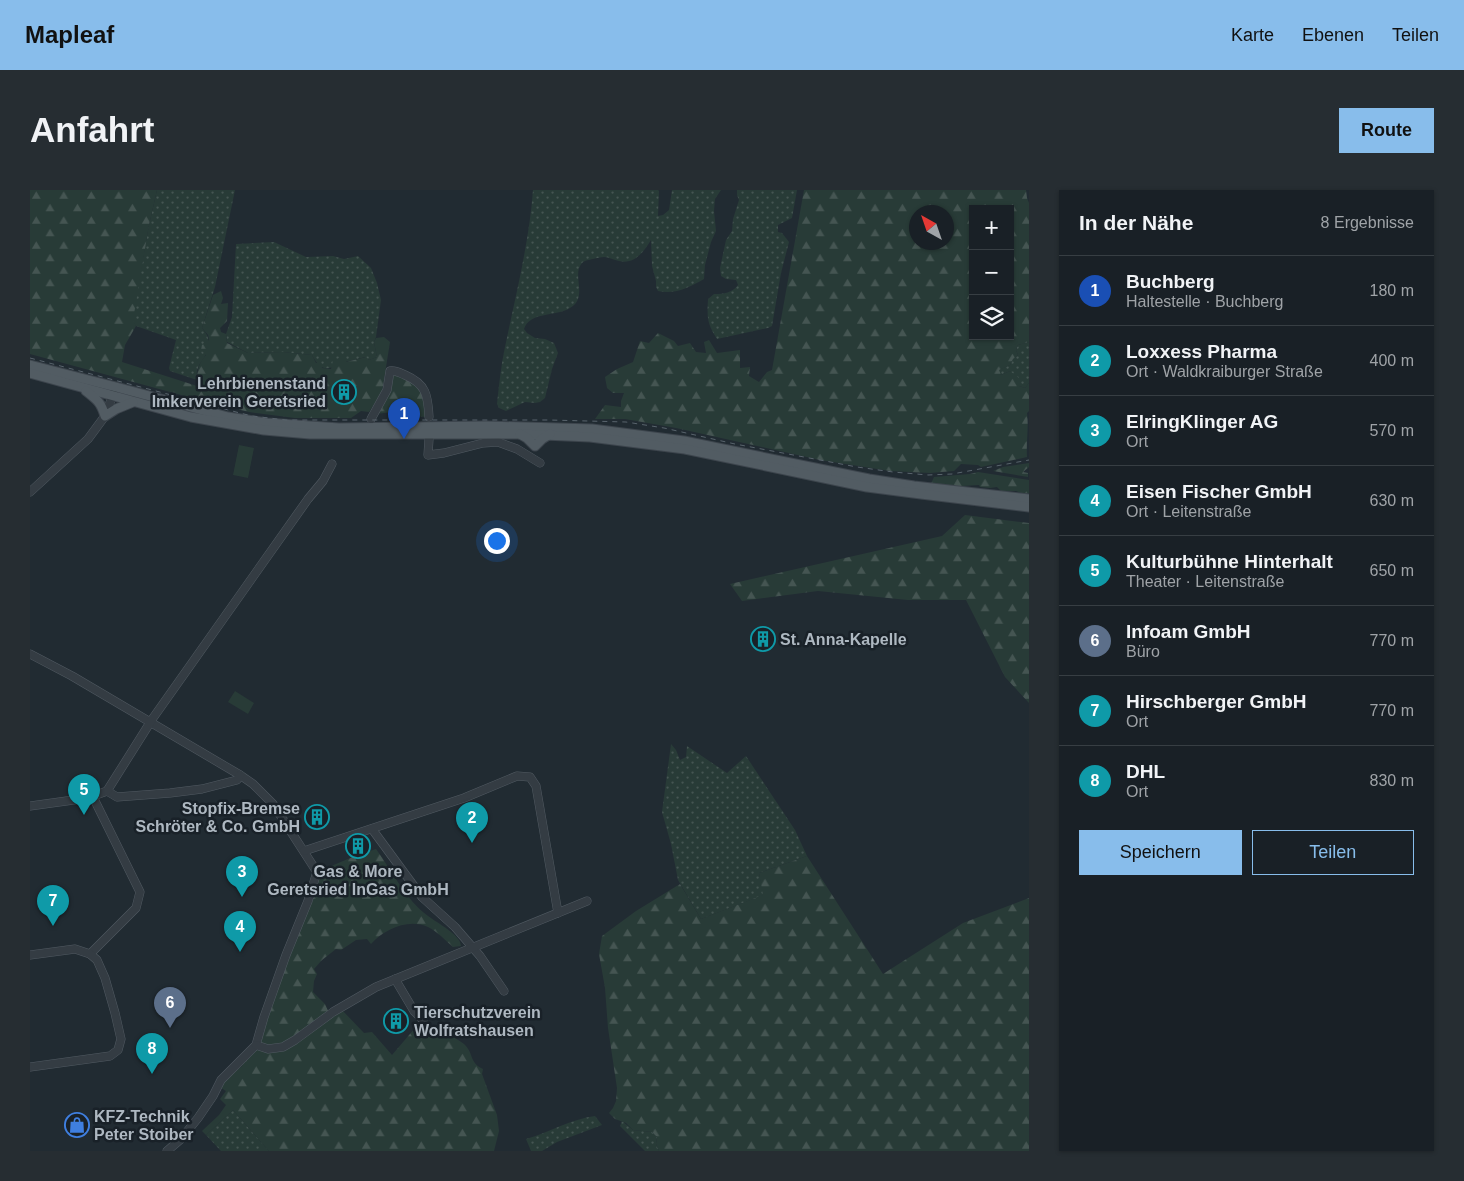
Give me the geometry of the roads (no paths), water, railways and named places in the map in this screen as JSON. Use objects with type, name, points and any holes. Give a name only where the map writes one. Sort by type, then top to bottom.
[{"type":"main road","points":[[30,366],[228,417],[288,426],[358,428],[522,426],[592,429],[684,441],[869,479],[1029,499]]},
{"type":"main road","points":[[30,373],[191,417],[287,433],[348,435],[550,434],[590,436],[675,447],[867,487],[1029,507]]},
{"type":"main road","points":[[82,387],[102,405],[105,416],[134,402]]},
{"type":"main road","points":[[358,428],[368,424],[371,419]]},
{"type":"main road","points":[[371,419],[373,424],[379,427]]},
{"type":"main road","points":[[520,434],[535,446],[542,438],[550,434]]},
{"type":"street","points":[[371,419],[387,390],[390,371],[394,370],[413,378],[421,384],[426,392],[429,417]]},
{"type":"street","points":[[30,492],[88,439],[105,416],[116,387]]},
{"type":"street","points":[[429,439],[428,455],[483,443],[498,442],[517,448],[540,463]]},
{"type":"street","points":[[531,457],[535,446]]},
{"type":"street","points":[[30,806],[94,797],[107,791],[150,723],[288,526],[323,481],[332,464]]},
{"type":"street","points":[[30,654],[72,676],[253,784],[273,804],[317,872],[308,901],[264,1017],[256,1045],[221,1080],[198,1118],[181,1139],[167,1151]]},
{"type":"street","points":[[107,791],[117,797],[170,793],[237,780],[240,775]]},
{"type":"street","points":[[304,851],[464,798],[518,776],[530,777],[536,786],[558,913]]},
{"type":"street","points":[[90,954],[136,908],[140,892],[94,797]]},
{"type":"street","points":[[372,829],[422,897],[455,927],[473,947],[504,991]]},
{"type":"street","points":[[256,1045],[268,1049],[288,1044],[333,1012],[376,987],[588,901]]},
{"type":"street","points":[[30,955],[75,949],[90,954],[97,960],[105,978],[121,1039],[118,1050],[110,1056],[30,1066]]},
{"type":"street","points":[[395,979],[414,1010],[423,1020]]},
{"type":"railway","points":[[30,358],[252,416],[286,420],[549,420],[626,422],[857,467],[928,475],[952,474],[1029,460]]},
{"type":"place","name":"Lehrbienenstand Imkerverein Geretsried","points":[[344,392]]},
{"type":"place","name":"Buchberg","points":[[404,439]]},
{"type":"place","name":"St. Anna-Kapelle","points":[[763,639]]},
{"type":"place","name":"Kulturbühne Hinterhalt","points":[[84,815]]},
{"type":"place","name":"Stopfix-Bremse Schröter & Co. GmbH","points":[[317,817]]},
{"type":"place","name":"Loxxess Pharma","points":[[472,843]]},
{"type":"place","name":"Gas & More Geretsried InGas GmbH","points":[[358,846]]},
{"type":"place","name":"ElringKlinger AG","points":[[242,897]]},
{"type":"place","name":"Hirschberger GmbH","points":[[53,926]]},
{"type":"place","name":"Eisen Fischer GmbH","points":[[240,952]]},
{"type":"place","name":"Tierschutzverein Wolfratshausen","points":[[396,1021]]},
{"type":"place","name":"Infoam GmbH","points":[[170,1028]]},
{"type":"place","name":"DHL","points":[[152,1074]]},
{"type":"place","name":"KFZ-Technik Peter Stoiber","points":[[77,1125]]}]
